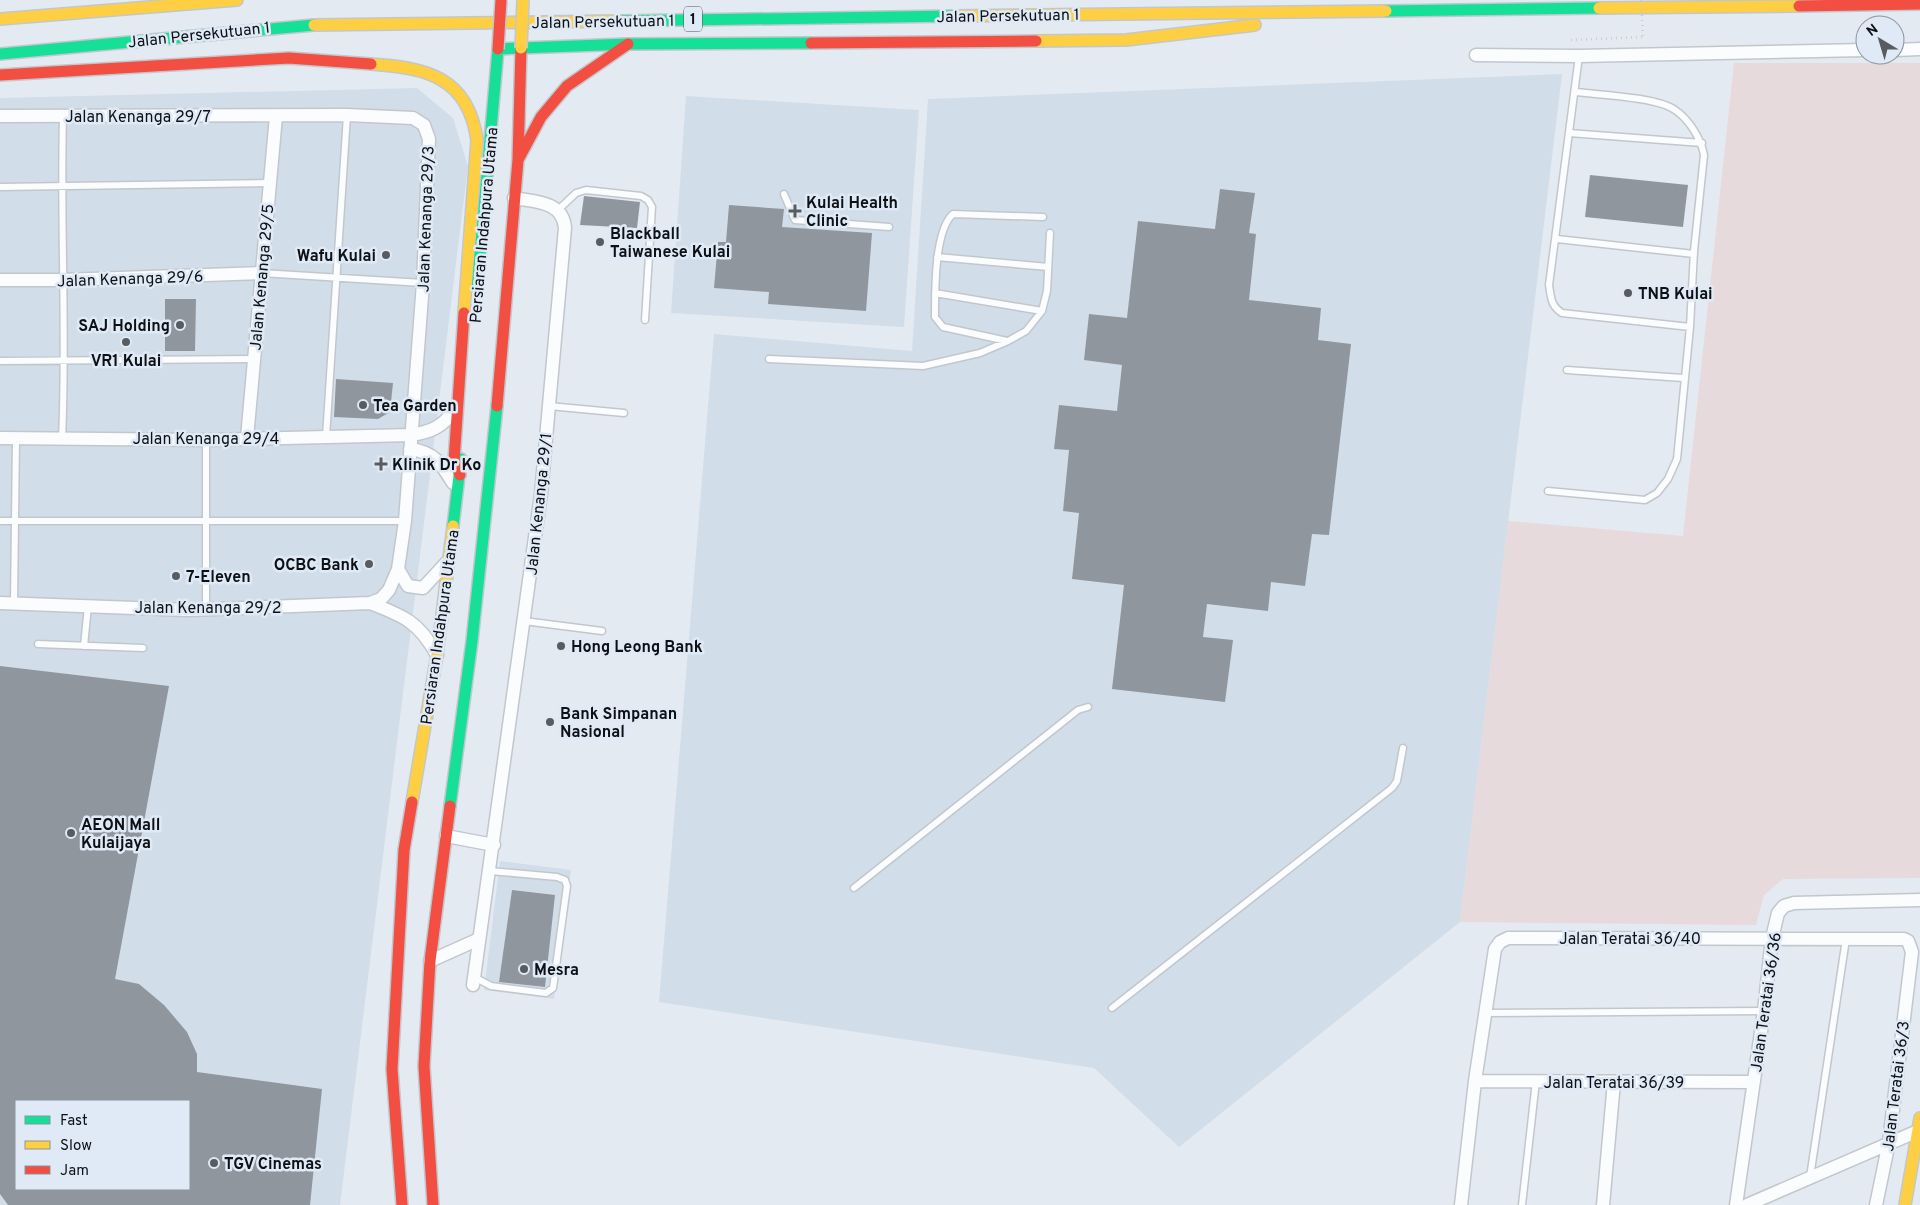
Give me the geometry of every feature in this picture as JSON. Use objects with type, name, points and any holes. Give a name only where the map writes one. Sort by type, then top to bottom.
[{"type":"main road","points":[[0,20],[237,0]]},
{"type":"main road","name":"Persiaran Indahpura Utama","points":[[402,1205],[392,1069],[404,850],[437,655],[460,475],[501,0]]},
{"type":"main road","name":"Persiaran Indahpura Utama","points":[[434,1205],[424,1066],[430,962],[472,641],[494,437],[518,160],[523,0]]},
{"type":"main road","name":"1","points":[[1388,10],[1920,4]]},
{"type":"main road","points":[[498,49],[628,44],[1126,40],[1388,10]]},
{"type":"main road","name":"Jalan Persekutuan 1","points":[[0,54],[296,25],[1388,10]]},
{"type":"main road","points":[[518,160],[541,117],[566,86],[628,44]]},
{"type":"main road","points":[[0,75],[289,58],[405,66],[432,74],[450,82],[465,101],[471,113],[477,140],[454,462],[460,475]]},
{"type":"main road","points":[[1905,1205],[1920,1118]]},
{"type":"main road","points":[[432,1181],[447,1205]]},
{"type":"street","points":[[1905,50],[1920,49]]},
{"type":"street","points":[[1476,55],[1579,56],[1855,50]]},
{"type":"street","name":"Jalan Kenanga 29/3","points":[[276,116],[347,115],[413,118],[424,125],[428,132],[423,283],[405,521],[398,569]]},
{"type":"street","name":"Jalan Kenanga 29/7","points":[[0,116],[276,116]]},
{"type":"street","name":"Jalan Kenanga 29/5","points":[[247,438],[276,116]]},
{"type":"street","points":[[514,198],[546,204],[558,210]]},
{"type":"street","name":"Jalan Kenanga 29/1","points":[[474,981],[541,494],[565,228],[564,221],[558,210]]},
{"type":"street","name":"Jalan Kenanga 29/6","points":[[0,280],[62,280],[261,273]]},
{"type":"street","name":"Jalan Kenanga 29/4","points":[[0,438],[206,440],[411,435],[431,432],[448,420],[457,405]]},
{"type":"street","points":[[410,448],[425,450],[436,458],[458,492]]},
{"type":"street","points":[[398,569],[408,586],[423,588],[450,558]]},
{"type":"street","points":[[370,604],[381,599],[389,590],[398,569]]},
{"type":"street","name":"Jalan Kenanga 29/2","points":[[0,603],[206,610],[370,604]]},
{"type":"street","points":[[370,604],[394,612],[417,626],[426,635],[437,655]]},
{"type":"street","points":[[446,836],[494,845]]},
{"type":"street","name":"Jalan Teratai 36/36","points":[[1736,1205],[1764,1011],[1772,938],[1778,913],[1784,906],[1794,903],[1920,900]]},
{"type":"street","points":[[430,962],[479,938]]},
{"type":"street","name":"Jalan Teratai 36/40","points":[[1461,1205],[1485,1013],[1495,949],[1500,942],[1508,938],[1904,938]]},
{"type":"street","name":"Jalan Teratai 36/3","points":[[1876,1205],[1889,1142],[1912,952],[1908,941],[1904,938]]},
{"type":"street","name":"Jalan Teratai 36/39","points":[[1475,1081],[1754,1082]]},
{"type":"street","points":[[1603,1205],[1614,1082]]},
{"type":"street","points":[[1747,1205],[1918,1131]]},
{"type":"lane","points":[[1579,56],[1557,239],[1549,285],[1554,308],[1562,313],[1690,327]]},
{"type":"lane","points":[[1548,492],[1645,500],[1657,493],[1668,479],[1676,459],[1690,327],[1694,254],[1704,155],[1702,144],[1675,110],[1659,102],[1576,92]]},
{"type":"lane","points":[[326,437],[347,115]]},
{"type":"lane","points":[[62,439],[66,361],[62,280],[63,117]]},
{"type":"lane","points":[[1569,134],[1702,144]]},
{"type":"lane","points":[[0,186],[269,183]]},
{"type":"lane","points":[[558,210],[576,193],[586,190],[641,196],[648,200],[652,207],[645,320]]},
{"type":"lane","points":[[784,194],[794,220],[889,227]]},
{"type":"lane","points":[[1008,341],[942,327],[935,317],[937,257],[946,221],[953,214],[1043,217]]},
{"type":"lane","points":[[769,359],[923,366],[980,353],[1008,341],[1026,330],[1042,311],[1047,291],[1050,234]]},
{"type":"lane","points":[[1557,239],[1694,254]]},
{"type":"lane","points":[[937,257],[1048,267]]},
{"type":"lane","points":[[261,273],[337,276],[423,283]]},
{"type":"lane","points":[[935,293],[1042,311]]},
{"type":"lane","points":[[0,361],[253,359]]},
{"type":"lane","points":[[1567,370],[1684,378]]},
{"type":"lane","points":[[549,406],[624,413]]},
{"type":"lane","points":[[14,603],[16,438]]},
{"type":"lane","points":[[206,440],[206,610]]},
{"type":"lane","points":[[0,521],[405,521]]},
{"type":"lane","points":[[84,646],[88,606]]},
{"type":"lane","points":[[524,621],[602,631]]},
{"type":"lane","points":[[38,644],[143,648]]},
{"type":"lane","points":[[854,888],[1078,710],[1088,707]]},
{"type":"lane","points":[[1112,1008],[1392,788],[1397,782],[1403,748]]},
{"type":"lane","points":[[474,981],[490,986],[546,993],[553,988],[567,886],[566,880],[556,877],[490,871]]},
{"type":"lane","points":[[1810,1177],[1846,938]]},
{"type":"lane","points":[[1485,1013],[1764,1011]]},
{"type":"lane","points":[[1522,1205],[1536,1081]]},
{"type":"path","points":[[1611,39],[1643,37],[1641,0]]},
{"type":"shaded area","points":[[1734,63],[1905,65],[1905,63],[1920,63],[1920,878],[1783,879],[1764,895],[1756,925],[1460,922],[1508,521],[1683,536]]},
{"type":"shaded area","points":[[1562,74],[1460,922],[1179,1147],[1094,1068],[659,1002],[714,334],[912,351],[928,99]]},
{"type":"shaded area","points":[[417,88],[453,118],[468,166],[340,1205],[0,1205],[0,98]]},
{"type":"shaded area","name":"Kulai Health Clinic","points":[[686,96],[919,110],[904,327],[671,313]]},
{"type":"shaded area","points":[[500,861],[571,870],[554,999],[484,990]]},
{"type":"building","points":[[1590,175],[1688,185],[1683,227],[1585,217]]},
{"type":"building","points":[[1220,189],[1255,193],[1249,233],[1256,234],[1249,300],[1321,308],[1318,340],[1351,344],[1329,535],[1312,534],[1305,586],[1271,582],[1268,611],[1207,604],[1203,637],[1233,640],[1225,702],[1112,689],[1124,585],[1072,579],[1079,513],[1063,511],[1069,450],[1054,449],[1059,405],[1117,411],[1122,365],[1084,360],[1089,314],[1127,318],[1138,221],[1215,229]]},
{"type":"building","points":[[584,196],[640,202],[637,228],[580,225]]},
{"type":"building","points":[[729,205],[784,209],[782,227],[872,233],[866,311],[768,304],[769,292],[714,288],[718,242],[726,242]]},
{"type":"building","name":"SAJ Holding","points":[[165,299],[196,299],[195,351],[165,351]]},
{"type":"building","points":[[336,379],[393,383],[390,412],[378,419],[334,417]]},
{"type":"building","name":"AEON Mall Kulaijaya","points":[[0,666],[169,686],[115,979],[139,984],[164,1005],[187,1032],[197,1054],[197,1072],[322,1089],[310,1205],[8,1205],[0,1194]]},
{"type":"building","points":[[512,890],[555,895],[545,987],[499,982]]},
{"type":"traffic: fast","points":[[1386,11],[1599,8]]},
{"type":"traffic: fast","points":[[621,21],[954,16]]},
{"type":"traffic: fast","points":[[0,54],[314,25]]},
{"type":"traffic: fast","points":[[498,49],[628,44],[811,43]]},
{"type":"traffic: fast","points":[[477,289],[498,49]]},
{"type":"traffic: fast","points":[[450,806],[472,641],[497,406]]},
{"type":"traffic: fast","points":[[453,526],[461,459]]},
{"type":"traffic: slow","points":[[0,19],[237,0]]},
{"type":"traffic: slow","points":[[521,48],[523,0]]},
{"type":"traffic: slow","points":[[1599,8],[1799,6]]},
{"type":"traffic: slow","points":[[954,16],[1386,11]]},
{"type":"traffic: slow","points":[[314,25],[621,21]]},
{"type":"traffic: slow","points":[[1036,41],[1126,40],[1255,25]]},
{"type":"traffic: slow","points":[[371,64],[410,69],[427,73],[442,80],[454,89],[465,102],[472,119],[477,140],[464,313]]},
{"type":"traffic: slow","points":[[412,802],[437,655],[453,526]]},
{"type":"traffic: slow","points":[[1905,1205],[1920,1118]]},
{"type":"traffic: jam","points":[[498,49],[501,0]]},
{"type":"traffic: jam","points":[[1799,6],[1920,4]]},
{"type":"traffic: jam","points":[[811,43],[1036,41]]},
{"type":"traffic: jam","points":[[518,160],[541,117],[567,86],[628,44]]},
{"type":"traffic: jam","points":[[497,406],[518,160],[521,48]]},
{"type":"traffic: jam","points":[[0,75],[289,58],[371,64]]},
{"type":"traffic: jam","points":[[460,475],[454,461],[464,313]]},
{"type":"traffic: jam","points":[[402,1205],[392,1069],[404,850],[412,802]]},
{"type":"traffic: jam","points":[[433,1205],[424,1066],[430,961],[450,806]]},
{"type":"place","name":"Kulai Health Clinic","points":[[795,211]]},
{"type":"place","name":"Blackball Taiwanese Kulai","points":[[600,242]]},
{"type":"place","name":"Wafu Kulai","points":[[386,255]]},
{"type":"place","name":"TNB Kulai","points":[[1628,293]]},
{"type":"place","name":"SAJ Holding","points":[[180,325]]},
{"type":"place","name":"VR1 Kulai","points":[[126,342]]},
{"type":"place","name":"Tea Garden","points":[[363,405]]},
{"type":"place","name":"Klinik Dr Ko","points":[[381,464]]},
{"type":"place","name":"OCBC Bank","points":[[369,564]]},
{"type":"place","name":"7-Eleven","points":[[176,576]]},
{"type":"place","name":"Hong Leong Bank","points":[[561,646]]},
{"type":"place","name":"Bank Simpanan Nasional","points":[[550,722]]},
{"type":"place","name":"AEON Mall Kulaijaya","points":[[71,833]]},
{"type":"place","name":"Mesra","points":[[524,969]]},
{"type":"place","name":"TGV Cinemas","points":[[214,1163]]}]
